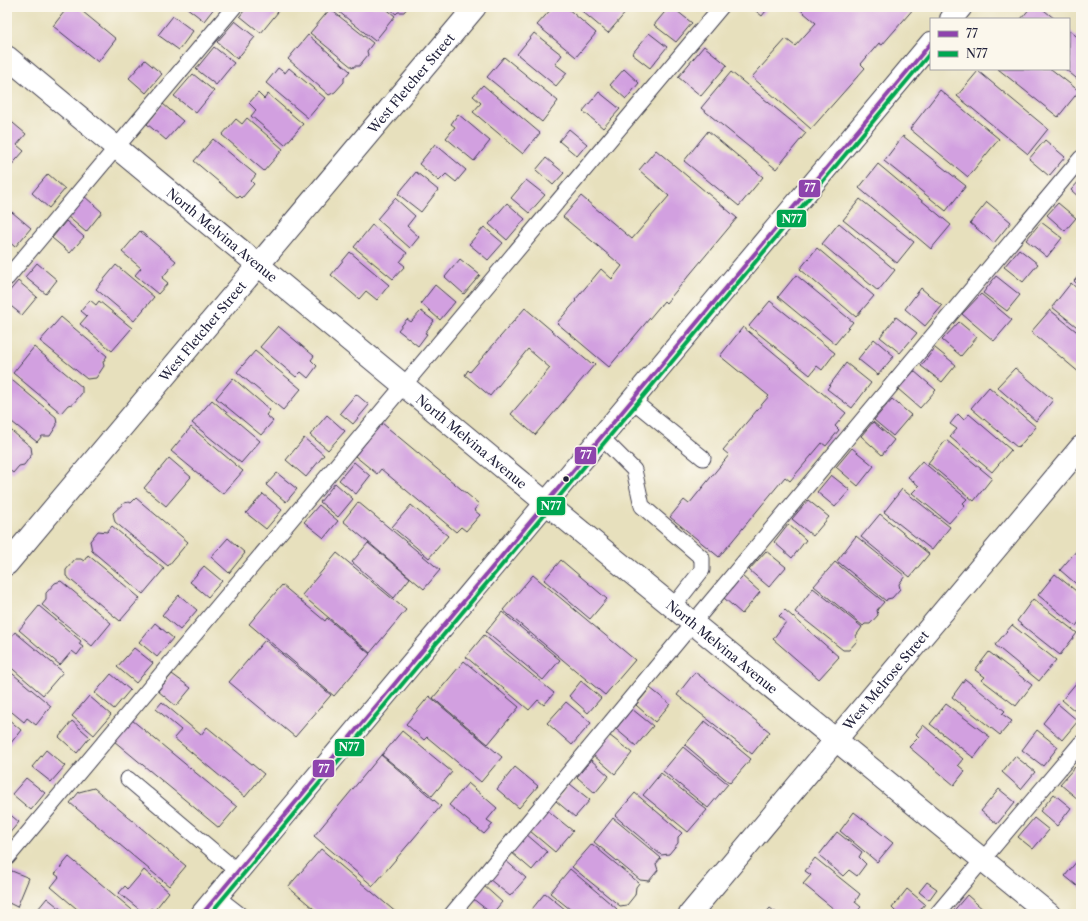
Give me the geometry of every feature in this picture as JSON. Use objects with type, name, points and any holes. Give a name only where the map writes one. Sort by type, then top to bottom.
[{"type":"street","name":"West Fletcher Street","points":[[7,564],[475,7]]},
{"type":"street","points":[[952,18],[961,7]]},
{"type":"street","points":[[202,914],[930,44]]},
{"type":"street","name":"North Melvina Avenue","points":[[7,57],[546,503],[1049,914]]},
{"type":"street","name":"West Melrose Street","points":[[690,914],[1081,447]]},
{"type":"lane","points":[[7,278],[234,7]]},
{"type":"lane","points":[[7,858],[721,7]]},
{"type":"lane","points":[[452,914],[1081,158]]},
{"type":"lane","points":[[632,400],[703,458]]},
{"type":"lane","points":[[601,437],[634,470],[642,506],[702,558],[702,570],[674,607]]},
{"type":"lane","points":[[937,914],[1081,743]]},
{"type":"lane","points":[[128,779],[238,872]]},
{"type":"lane","points":[[217,897],[239,914]]},
{"type":"building","points":[[68,7],[77,7],[116,39],[98,62],[53,26]]},
{"type":"building","points":[[186,7],[215,7],[204,21]]},
{"type":"building","points":[[247,7],[272,7],[278,12],[261,33],[240,16]]},
{"type":"building","points":[[333,7],[384,7],[395,16],[375,41]]},
{"type":"building","points":[[388,7],[408,7],[404,12],[398,12],[396,14]]},
{"type":"building","points":[[553,7],[566,7],[596,33],[576,57],[537,25]]},
{"type":"building","points":[[577,7],[623,7],[627,11],[608,33]]},
{"type":"building","points":[[669,7],[672,7],[692,23],[676,42],[654,25]]},
{"type":"building","points":[[751,7],[769,7],[762,16]]},
{"type":"building","points":[[797,7],[915,7],[882,45],[879,43],[861,64],[865,68],[811,129],[752,77],[786,39],[795,46],[816,23]]},
{"type":"building","points":[[1031,7],[1040,7],[1054,18],[1022,18]]},
{"type":"building","points":[[330,9],[373,43],[367,51],[368,55],[359,66],[354,66],[353,68],[310,33]]},
{"type":"building","points":[[173,16],[193,31],[179,50],[158,35]]},
{"type":"building","points":[[235,21],[255,37],[237,59],[217,42]]},
{"type":"building","points":[[1070,31],[1081,40],[1081,82],[1066,70],[1070,70]]},
{"type":"building","points":[[534,33],[562,55],[555,64],[567,73],[556,86],[517,54]]},
{"type":"building","points":[[649,33],[667,47],[650,68],[632,54]]},
{"type":"building","points":[[308,35],[350,71],[344,78],[344,82],[335,92],[329,95],[288,59]]},
{"type":"building","points":[[704,46],[727,65],[701,96],[678,77]]},
{"type":"building","points":[[214,47],[234,63],[216,85],[196,69]]},
{"type":"building","points":[[504,57],[558,101],[542,122],[487,77]]},
{"type":"building","points":[[145,60],[162,74],[146,93],[129,78]]},
{"type":"building","points":[[278,68],[285,73],[289,68],[325,98],[308,118],[266,83]]},
{"type":"building","points":[[624,69],[639,83],[626,99],[610,85]]},
{"type":"building","points":[[999,70],[1052,70],[1079,91],[1058,117]]},
{"type":"building","points":[[978,71],[1048,129],[1028,154],[957,96]]},
{"type":"building","points":[[731,72],[806,133],[776,169],[701,108]]},
{"type":"building","points":[[193,74],[214,91],[196,113],[174,96]]},
{"type":"building","points":[[483,85],[540,133],[523,154],[473,112],[481,103],[473,96]]},
{"type":"building","points":[[940,90],[999,139],[968,177],[910,129]]},
{"type":"building","points":[[599,92],[620,109],[603,128],[583,111]]},
{"type":"building","points":[[258,93],[264,99],[268,94],[303,124],[285,145],[251,116],[256,110],[249,103]]},
{"type":"building","points":[[163,104],[183,121],[166,140],[147,124]]},
{"type":"building","points":[[458,114],[490,141],[474,161],[446,138],[455,127],[451,124]]},
{"type":"building","points":[[7,118],[26,134],[17,145],[24,151],[9,168],[7,166]]},
{"type":"building","points":[[247,118],[283,149],[264,171],[222,135],[236,119],[242,124]]},
{"type":"building","points":[[569,129],[587,144],[577,156],[559,141]]},
{"type":"building","points":[[708,131],[763,177],[739,206],[684,161]]},
{"type":"building","points":[[903,136],[966,186],[946,211],[884,161]]},
{"type":"building","points":[[213,139],[256,175],[251,181],[254,184],[242,198],[240,196],[238,198],[194,161]]},
{"type":"building","points":[[1045,140],[1065,157],[1049,176],[1029,159]]},
{"type":"building","points":[[435,144],[466,170],[456,182],[446,174],[439,181],[419,164]]},
{"type":"building","points":[[656,150],[737,218],[666,303],[664,301],[609,367],[557,323],[601,269],[612,279],[622,266],[563,217],[581,196],[632,239],[669,196],[639,170]]},
{"type":"building","points":[[546,158],[564,173],[553,185],[536,170]]},
{"type":"building","points":[[878,164],[951,225],[931,249],[859,188]]},
{"type":"building","points":[[416,172],[438,190],[421,212],[398,194]]},
{"type":"building","points":[[48,174],[65,189],[49,208],[32,193]]},
{"type":"building","points":[[1081,179],[1081,199],[1071,190]]},
{"type":"building","points":[[526,180],[545,195],[529,213],[511,198]]},
{"type":"building","points":[[84,196],[102,212],[86,232],[67,216]]},
{"type":"building","points":[[395,198],[415,216],[407,226],[419,237],[410,248],[377,219]]},
{"type":"building","points":[[860,199],[914,242],[897,263],[843,220]]},
{"type":"building","points":[[987,202],[1011,222],[994,243],[970,223]]},
{"type":"building","points":[[507,203],[525,219],[507,240],[489,224]]},
{"type":"building","points":[[1058,203],[1076,218],[1065,231],[1047,215]]},
{"type":"building","points":[[12,212],[31,228],[15,247],[7,240],[7,218]]},
{"type":"building","points":[[66,221],[84,237],[70,253],[52,238]]},
{"type":"building","points":[[1041,222],[1062,238],[1047,257],[1026,240]]},
{"type":"building","points":[[839,223],[895,270],[878,291],[822,244]]},
{"type":"building","points":[[372,225],[407,253],[400,262],[405,266],[393,279],[354,247]]},
{"type":"building","points":[[484,227],[503,243],[488,260],[469,244]]},
{"type":"building","points":[[140,231],[176,261],[162,278],[168,283],[158,294],[135,275],[141,268],[122,252]]},
{"type":"building","points":[[817,248],[874,296],[856,317],[800,269]]},
{"type":"building","points":[[1019,249],[1038,264],[1023,282],[1004,267]]},
{"type":"building","points":[[350,252],[389,285],[377,300],[366,291],[359,299],[331,275]]},
{"type":"building","points":[[460,259],[480,275],[464,294],[445,277]]},
{"type":"building","points":[[37,263],[57,280],[46,294],[25,277]]},
{"type":"building","points":[[116,265],[154,297],[134,321],[96,289]]},
{"type":"building","points":[[1081,273],[1081,287],[1074,281]]},
{"type":"building","points":[[796,275],[853,322],[835,344],[778,297]]},
{"type":"building","points":[[996,276],[1020,295],[1007,311],[983,293]]},
{"type":"building","points":[[18,281],[37,297],[22,315],[7,303],[7,294]]},
{"type":"building","points":[[1071,283],[1081,292],[1081,330],[1052,307]]},
{"type":"building","points":[[435,285],[455,302],[440,320],[421,303]]},
{"type":"building","points":[[921,288],[942,306],[925,326],[905,309]]},
{"type":"building","points":[[981,294],[1012,320],[994,341],[962,314]]},
{"type":"building","points":[[90,300],[96,305],[99,301],[132,328],[112,351],[80,324],[87,316],[81,311]]},
{"type":"building","points":[[770,301],[835,353],[822,370],[817,366],[810,375],[749,326]]},
{"type":"building","points":[[525,308],[591,364],[593,362],[595,364],[535,435],[511,414],[550,368],[528,349],[490,396],[465,375],[468,370],[470,372]]},
{"type":"building","points":[[1050,310],[1081,335],[1081,374],[1031,332]]},
{"type":"building","points":[[421,311],[434,321],[418,346],[398,330],[407,319],[411,322]]},
{"type":"building","points":[[61,317],[107,356],[103,362],[104,366],[96,378],[87,379],[40,341]]},
{"type":"building","points":[[896,317],[917,333],[900,353],[880,337]]},
{"type":"building","points":[[959,322],[977,337],[961,356],[942,340]]},
{"type":"building","points":[[278,326],[314,356],[311,360],[317,366],[308,378],[301,372],[296,377],[260,347]]},
{"type":"building","points":[[743,327],[846,413],[835,426],[839,430],[826,446],[822,443],[790,481],[785,477],[719,557],[670,517],[684,500],[689,504],[729,455],[723,450],[769,396],[720,356]]},
{"type":"building","points":[[874,339],[894,356],[878,375],[858,359]]},
{"type":"building","points":[[34,347],[82,387],[82,393],[73,404],[68,405],[61,413],[13,373]]},
{"type":"building","points":[[935,348],[956,365],[942,382],[921,366]]},
{"type":"building","points":[[255,351],[301,389],[283,410],[237,372]]},
{"type":"building","points":[[846,363],[871,383],[852,408],[827,389]]},
{"type":"building","points":[[1015,368],[1053,400],[1036,421],[997,387]]},
{"type":"building","points":[[914,371],[936,390],[920,408],[898,389]]},
{"type":"building","points":[[7,376],[56,417],[57,425],[50,436],[42,436],[37,442],[7,418]]},
{"type":"building","points":[[233,378],[270,410],[266,415],[273,421],[261,435],[216,398]]},
{"type":"building","points":[[989,387],[1036,427],[1018,448],[971,408]]},
{"type":"building","points":[[356,394],[369,405],[353,424],[340,413]]},
{"type":"building","points":[[892,399],[911,415],[893,436],[874,420]]},
{"type":"building","points":[[212,400],[260,441],[241,463],[192,423]]},
{"type":"building","points":[[958,414],[964,420],[969,414],[1011,450],[992,472],[950,437],[957,429],[950,424]]},
{"type":"building","points":[[327,415],[345,431],[328,450],[310,435]]},
{"type":"building","points":[[873,422],[894,440],[882,455],[861,436]]},
{"type":"building","points":[[382,423],[479,504],[474,510],[480,515],[466,531],[461,527],[456,532],[381,469],[377,474],[355,456]]},
{"type":"building","points":[[7,427],[31,447],[32,454],[24,465],[19,466],[13,473],[7,468]]},
{"type":"building","points":[[191,427],[243,471],[223,494],[171,451]]},
{"type":"building","points":[[304,438],[324,455],[306,477],[286,460]]},
{"type":"building","points":[[946,440],[992,478],[974,501],[928,463]]},
{"type":"building","points":[[852,448],[874,466],[858,486],[836,467]]},
{"type":"building","points":[[169,458],[191,477],[166,506],[144,488]]},
{"type":"building","points":[[922,461],[967,499],[963,503],[965,505],[949,523],[912,493],[919,486],[908,477]]},
{"type":"building","points":[[354,462],[370,476],[356,494],[339,480]]},
{"type":"building","points":[[277,473],[297,489],[286,502],[266,485]]},
{"type":"building","points":[[831,475],[850,490],[835,507],[817,492]]},
{"type":"building","points":[[335,483],[353,499],[338,517],[320,502]]},
{"type":"building","points":[[902,489],[950,527],[932,550],[884,512]]},
{"type":"building","points":[[263,494],[282,510],[266,529],[246,513]]},
{"type":"building","points":[[136,498],[188,542],[168,566],[115,522],[113,513],[124,503],[131,503]]},
{"type":"building","points":[[808,500],[829,517],[813,536],[792,519]]},
{"type":"building","points":[[358,502],[440,570],[424,589],[343,521]]},
{"type":"building","points":[[319,505],[338,521],[324,538],[304,522]]},
{"type":"building","points":[[411,505],[448,536],[429,558],[392,527]]},
{"type":"building","points":[[880,514],[929,554],[910,577],[861,537]]},
{"type":"building","points":[[788,524],[806,540],[792,558],[774,542]]},
{"type":"building","points":[[112,526],[164,569],[143,594],[92,551],[90,541],[98,531],[107,532]]},
{"type":"building","points":[[856,536],[905,576],[899,584],[900,589],[892,598],[887,599],[886,601],[837,561]]},
{"type":"building","points":[[228,538],[245,553],[229,573],[211,557]]},
{"type":"building","points":[[368,543],[410,578],[394,598],[352,562]]},
{"type":"building","points":[[1078,549],[1081,552],[1081,588],[1060,570]]},
{"type":"building","points":[[766,551],[786,567],[769,587],[749,570]]},
{"type":"building","points":[[337,553],[406,610],[370,653],[302,595]]},
{"type":"building","points":[[88,555],[140,598],[120,621],[66,576],[66,570],[75,559],[81,559],[84,561]]},
{"type":"building","points":[[561,560],[607,599],[590,619],[544,580]]},
{"type":"building","points":[[835,562],[884,602],[877,610],[878,615],[870,624],[865,624],[863,626],[814,586]]},
{"type":"building","points":[[204,566],[222,581],[208,597],[190,582]]},
{"type":"building","points":[[1055,574],[1081,595],[1081,619],[1076,626],[1038,595]]},
{"type":"building","points":[[533,575],[635,660],[605,695],[503,610]]},
{"type":"building","points":[[742,576],[760,592],[742,614],[724,598]]},
{"type":"building","points":[[61,581],[111,623],[92,646],[42,605],[46,600],[46,593],[55,583]]},
{"type":"building","points":[[282,585],[325,621],[327,618],[370,654],[334,696],[249,624]]},
{"type":"building","points":[[813,588],[862,627],[856,636],[857,641],[849,650],[843,650],[795,612]]},
{"type":"building","points":[[179,595],[197,610],[180,630],[162,615]]},
{"type":"building","points":[[1033,599],[1077,633],[1060,655],[1017,621]]},
{"type":"building","points":[[39,606],[81,641],[79,644],[83,647],[77,655],[72,651],[60,665],[19,630]]},
{"type":"building","points":[[785,610],[839,657],[819,679],[773,639],[786,622],[779,616]]},
{"type":"building","points":[[502,612],[560,660],[543,680],[486,632]]},
{"type":"building","points":[[155,623],[173,638],[157,657],[139,642]]},
{"type":"building","points":[[1012,625],[1056,660],[1039,681],[995,645]]},
{"type":"building","points":[[15,632],[63,672],[43,695],[7,664],[7,642]]},
{"type":"building","points":[[484,635],[554,693],[544,705],[538,700],[529,710],[466,657]]},
{"type":"building","points":[[265,640],[331,695],[295,737],[229,682]]},
{"type":"building","points":[[134,648],[153,663],[136,683],[117,667]]},
{"type":"building","points":[[989,652],[1032,685],[1016,706],[982,680],[985,677],[975,670]]},
{"type":"building","points":[[464,661],[519,707],[488,744],[433,698]]},
{"type":"building","points":[[7,669],[51,706],[36,725],[27,718],[24,722],[7,708]]},
{"type":"building","points":[[695,672],[770,732],[752,754],[677,695]]},
{"type":"building","points":[[111,674],[130,690],[114,709],[95,693]]},
{"type":"building","points":[[172,674],[191,688],[176,706],[158,691]]},
{"type":"building","points":[[965,679],[1005,711],[1002,714],[1012,721],[1000,735],[952,697]]},
{"type":"building","points":[[581,681],[601,698],[588,713],[569,696]]},
{"type":"building","points":[[1077,682],[1081,685],[1081,716],[1062,700]]},
{"type":"building","points":[[650,688],[670,704],[655,722],[636,705]]},
{"type":"building","points":[[89,696],[111,715],[94,735],[72,716]]},
{"type":"building","points":[[429,696],[502,757],[481,782],[427,737],[424,740],[406,724]]},
{"type":"building","points":[[162,702],[201,735],[207,727],[264,774],[245,797],[174,738],[181,730],[156,709]]},
{"type":"building","points":[[566,702],[591,723],[572,745],[547,723]]},
{"type":"building","points":[[946,704],[990,737],[974,758],[930,724]]},
{"type":"building","points":[[1058,704],[1078,721],[1062,740],[1043,723]]},
{"type":"building","points":[[632,709],[653,726],[636,746],[616,729]]},
{"type":"building","points":[[7,718],[21,730],[7,748]]},
{"type":"building","points":[[132,720],[237,807],[219,828],[114,741]]},
{"type":"building","points":[[72,721],[90,737],[77,753],[59,737]]},
{"type":"building","points":[[705,721],[751,759],[730,783],[685,745]]},
{"type":"building","points":[[923,725],[963,759],[958,765],[965,771],[954,785],[909,747],[919,737],[916,734]]},
{"type":"building","points":[[1037,730],[1058,747],[1043,766],[1022,750]]},
{"type":"building","points":[[402,731],[452,772],[432,796],[382,755]]},
{"type":"building","points":[[609,735],[632,753],[615,774],[593,755]]},
{"type":"building","points":[[683,747],[728,784],[708,808],[663,771]]},
{"type":"building","points":[[46,750],[65,766],[51,782],[32,767]]},
{"type":"building","points":[[381,755],[441,806],[373,886],[314,836]]},
{"type":"building","points":[[1015,756],[1035,772],[1021,789],[1002,772]]},
{"type":"building","points":[[591,760],[609,776],[595,793],[577,777]]},
{"type":"building","points":[[515,767],[538,786],[519,808],[497,789]]},
{"type":"building","points":[[1075,767],[1081,772],[1081,797],[1079,800],[1060,784]]},
{"type":"building","points":[[661,773],[707,810],[688,832],[643,795]]},
{"type":"building","points":[[26,778],[45,793],[31,810],[12,794]]},
{"type":"building","points":[[468,783],[497,808],[487,820],[493,824],[484,834],[449,805]]},
{"type":"building","points":[[570,784],[590,800],[575,817],[556,801]]},
{"type":"building","points":[[94,788],[186,866],[169,886],[70,803],[79,792]]},
{"type":"building","points":[[999,789],[1015,802],[997,824],[981,811]]},
{"type":"building","points":[[635,793],[682,833],[678,837],[678,843],[669,854],[661,855],[615,816]]},
{"type":"building","points":[[1054,794],[1071,808],[1057,826],[1040,811]]},
{"type":"building","points":[[547,810],[573,831],[555,852],[530,831]]},
{"type":"building","points":[[7,812],[19,822],[7,836]]},
{"type":"building","points":[[854,812],[893,843],[877,862],[840,831]]},
{"type":"building","points":[[613,818],[661,858],[656,864],[658,870],[649,881],[640,880],[594,842]]},
{"type":"building","points":[[1034,818],[1049,830],[1033,849],[1018,837]]},
{"type":"building","points":[[837,832],[862,852],[859,857],[866,864],[857,876],[849,870],[843,876],[819,855]]},
{"type":"building","points":[[526,834],[547,852],[532,870],[511,852]]},
{"type":"building","points":[[592,844],[639,883],[636,887],[635,895],[627,905],[620,906],[572,867]]},
{"type":"building","points":[[321,849],[398,914],[320,914],[288,887]]},
{"type":"building","points":[[69,857],[137,914],[83,914],[51,887],[59,877],[55,874]]},
{"type":"building","points":[[815,858],[860,894],[855,902],[861,907],[855,914],[840,914],[803,884],[811,875],[805,871]]},
{"type":"building","points":[[505,860],[526,878],[510,896],[489,879]]},
{"type":"building","points":[[1077,861],[1081,864],[1081,889],[1065,876]]},
{"type":"building","points":[[7,869],[29,878],[17,907],[7,902]]},
{"type":"building","points":[[570,869],[617,909],[614,914],[576,914],[550,893]]},
{"type":"building","points":[[144,870],[169,892],[154,911],[151,908],[147,914],[119,893],[125,886],[128,889]]},
{"type":"building","points":[[927,882],[937,889],[929,900],[919,892]]},
{"type":"building","points":[[483,885],[502,902],[492,914],[472,898]]},
{"type":"building","points":[[907,889],[925,904],[917,914],[898,914],[892,908]]},
{"type":"building","points":[[545,893],[571,914],[528,914]]},
{"type":"building","points":[[967,895],[985,911],[983,914],[951,914]]},
{"type":"building","points":[[47,898],[67,914],[34,914]]},
{"type":"building","points":[[770,908],[778,914],[765,914]]},
{"type":"transit line","name":"77","points":[[202,914],[930,44]]},
{"type":"transit line","name":"N77","points":[[210,914],[930,53]]}]
